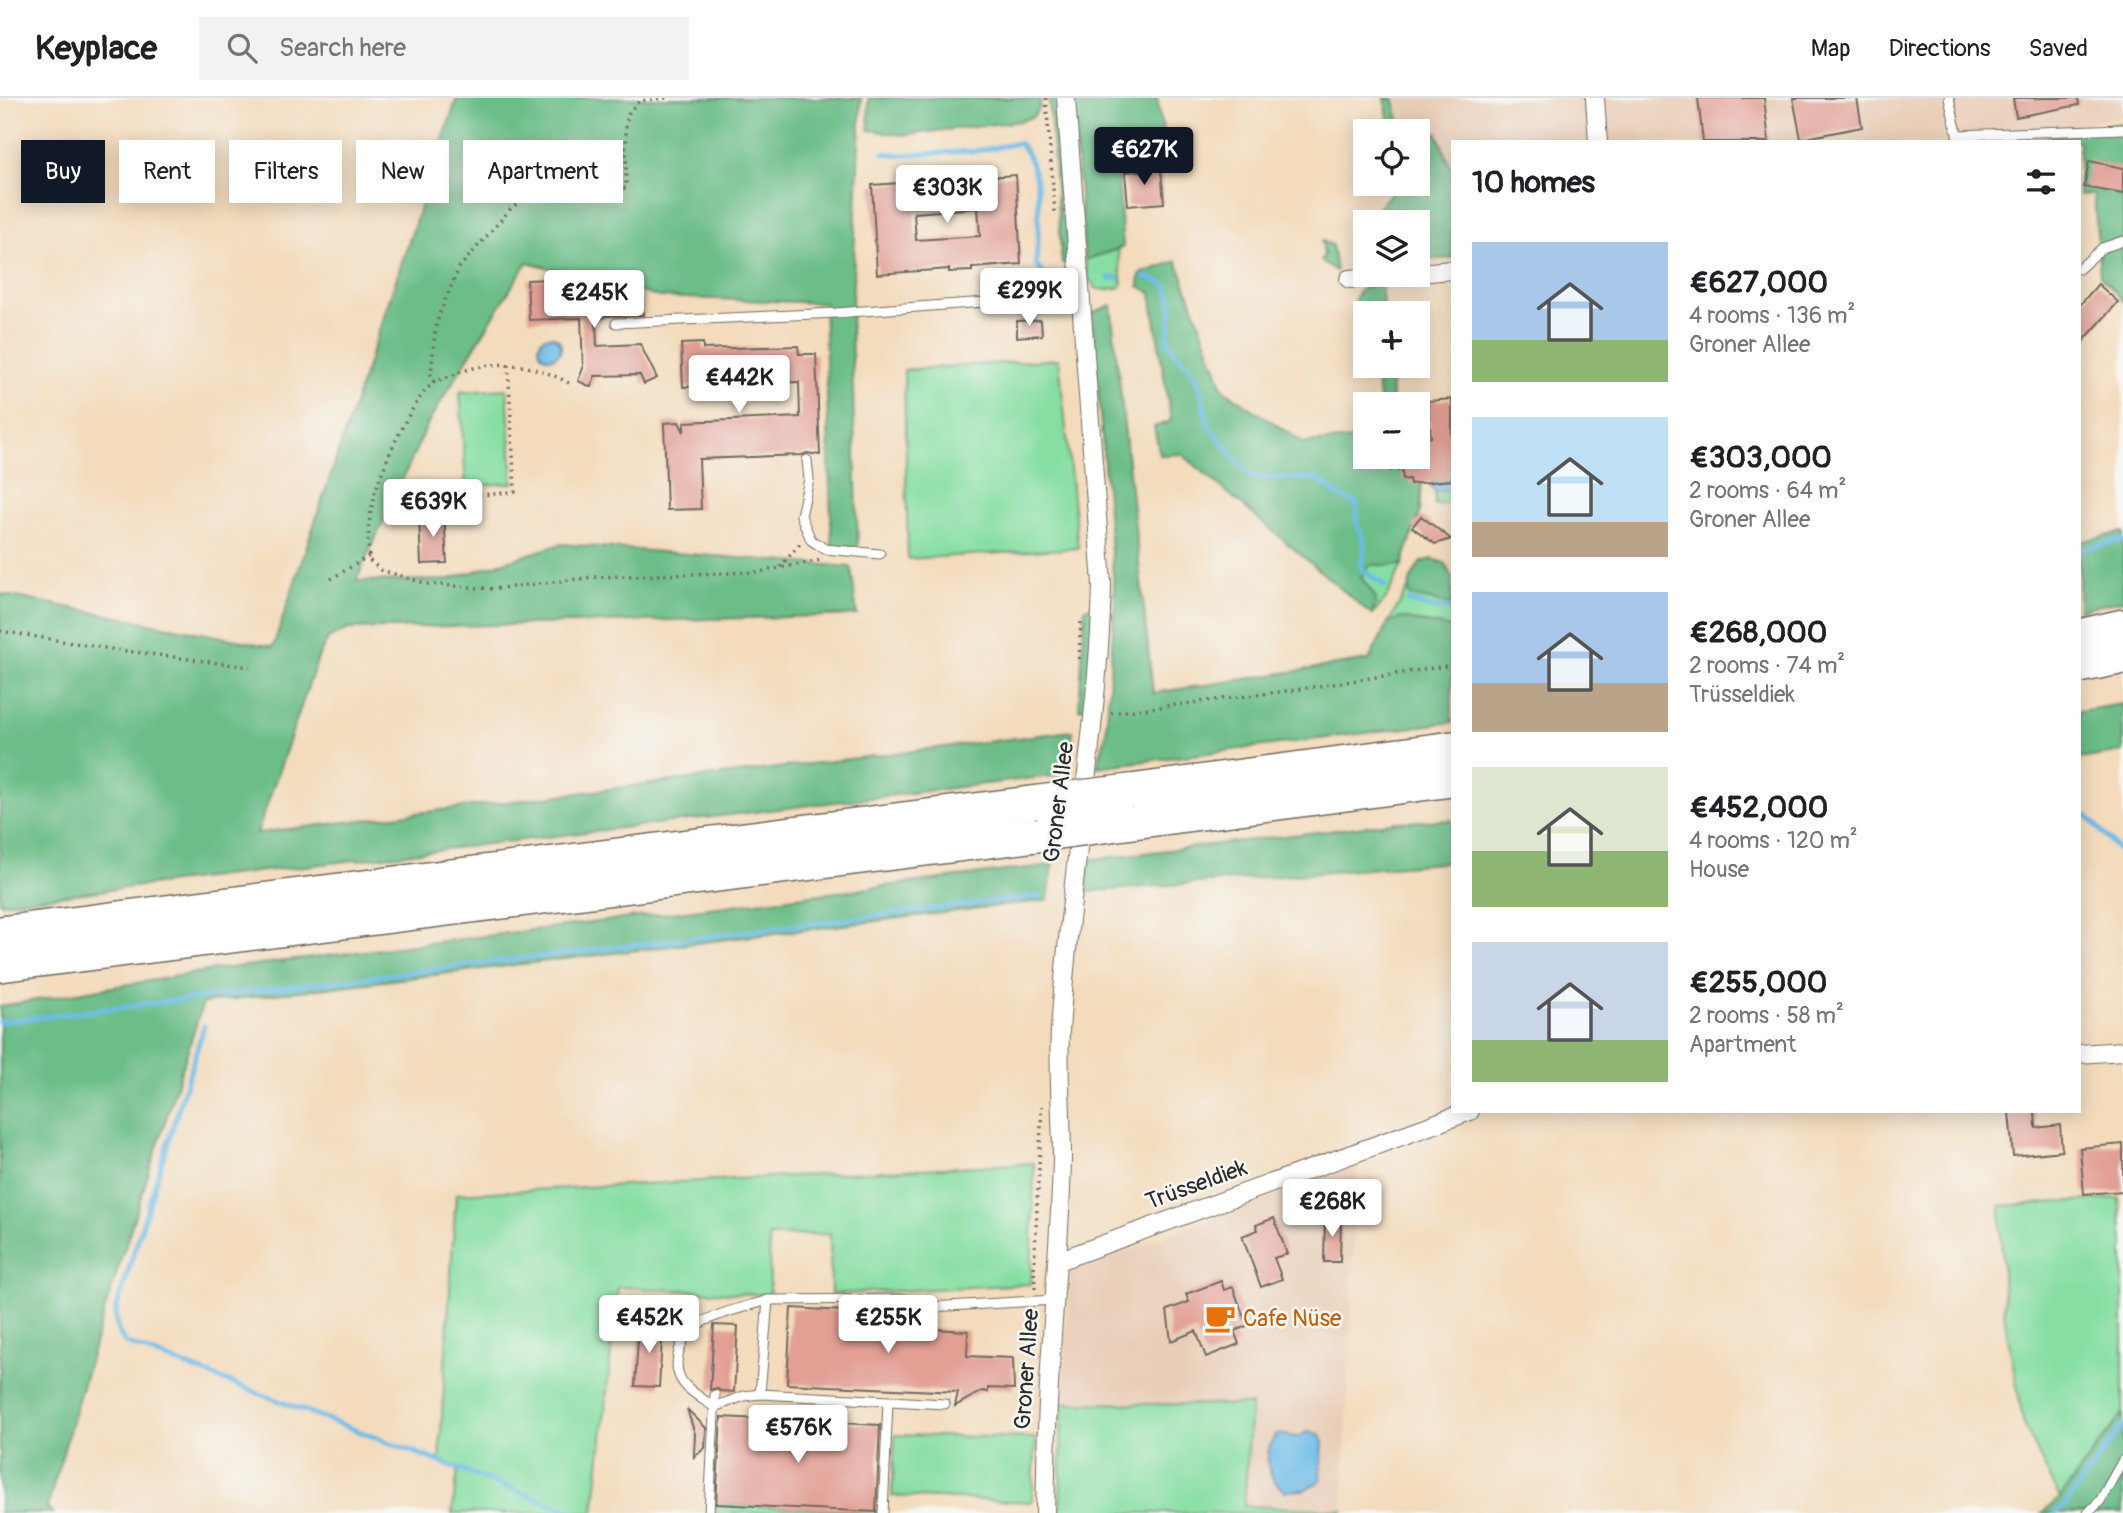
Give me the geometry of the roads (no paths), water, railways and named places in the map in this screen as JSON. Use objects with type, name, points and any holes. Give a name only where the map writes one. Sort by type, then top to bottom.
[{"type":"highway","points":[[2081,636],[2123,626]]},
{"type":"highway","points":[[2081,668],[2123,657]]},
{"type":"highway","points":[[2081,668],[2123,671]]},
{"type":"highway","points":[[0,965],[1037,835],[1128,807],[1451,748]]},
{"type":"highway","points":[[0,933],[1039,802],[1128,807],[1451,780]]},
{"type":"street","name":"Groner Allee","points":[[1045,1513],[1046,1427],[1058,1261],[1062,1158],[1060,1035],[1071,899],[1094,718],[1100,644],[1101,551],[1066,98]]},
{"type":"street","points":[[1595,98],[1598,140]]},
{"type":"street","points":[[1430,272],[1451,270]]},
{"type":"street","points":[[1349,279],[1353,279]]},
{"type":"street","points":[[2081,1054],[2123,1051]]},
{"type":"street","name":"Trüsseldiek","points":[[1058,1261],[1465,1113]]},
{"type":"lane","points":[[1949,98],[1958,138],[2123,129]]},
{"type":"lane","points":[[2081,267],[2102,248],[2123,241]]},
{"type":"lane","points":[[616,323],[836,313],[1080,295]]},
{"type":"lane","points":[[807,460],[809,479],[801,516],[811,540],[825,549],[880,554]]},
{"type":"lane","points":[[715,1407],[683,1382],[677,1370],[678,1353],[684,1339],[698,1324],[768,1300],[905,1299],[930,1307],[1055,1300]]},
{"type":"lane","points":[[760,1394],[768,1300]]},
{"type":"lane","points":[[715,1407],[744,1396],[760,1394],[945,1404]]},
{"type":"lane","points":[[709,1513],[715,1395]]},
{"type":"lane","points":[[883,1513],[888,1402]]},
{"type":"lane","points":[[2088,1513],[2100,1501],[2123,1460]]},
{"type":"water","points":[[550,336],[558,339],[561,347],[558,355],[550,358],[542,355],[539,347],[542,339]]},
{"type":"water","points":[[1451,480],[1451,491],[1435,491],[1430,486],[1435,481]]},
{"type":"water","points":[[1307,1432],[1319,1434],[1323,1442],[1320,1481],[1304,1490],[1285,1491],[1270,1472],[1269,1449],[1277,1434],[1298,1437]]},
{"type":"waterway","points":[[884,153],[900,155],[976,151],[1019,143],[1027,154],[1037,184],[1039,218],[1036,264],[1043,274],[1053,278]]},
{"type":"waterway","points":[[1145,276],[1167,285],[1172,308],[1167,342],[1189,366],[1199,383],[1208,425],[1251,477],[1317,479],[1338,495],[1357,504],[1357,523],[1365,545],[1361,569],[1385,586]]},
{"type":"waterway","points":[[1109,278],[1117,278]]},
{"type":"waterway","points":[[2081,550],[2123,540]]},
{"type":"waterway","points":[[1409,601],[1431,608],[1451,609]]},
{"type":"waterway","points":[[2081,809],[2123,855]]},
{"type":"waterway","points":[[0,1022],[1041,896]]},
{"type":"waterway","points":[[204,1026],[116,1310],[117,1328],[126,1343],[575,1513]]},
{"type":"waterway","points":[[2056,1513],[2064,1507],[2123,1425]]},
{"type":"place","name":"Cafe Nüse","points":[[1220,1318]]}]
